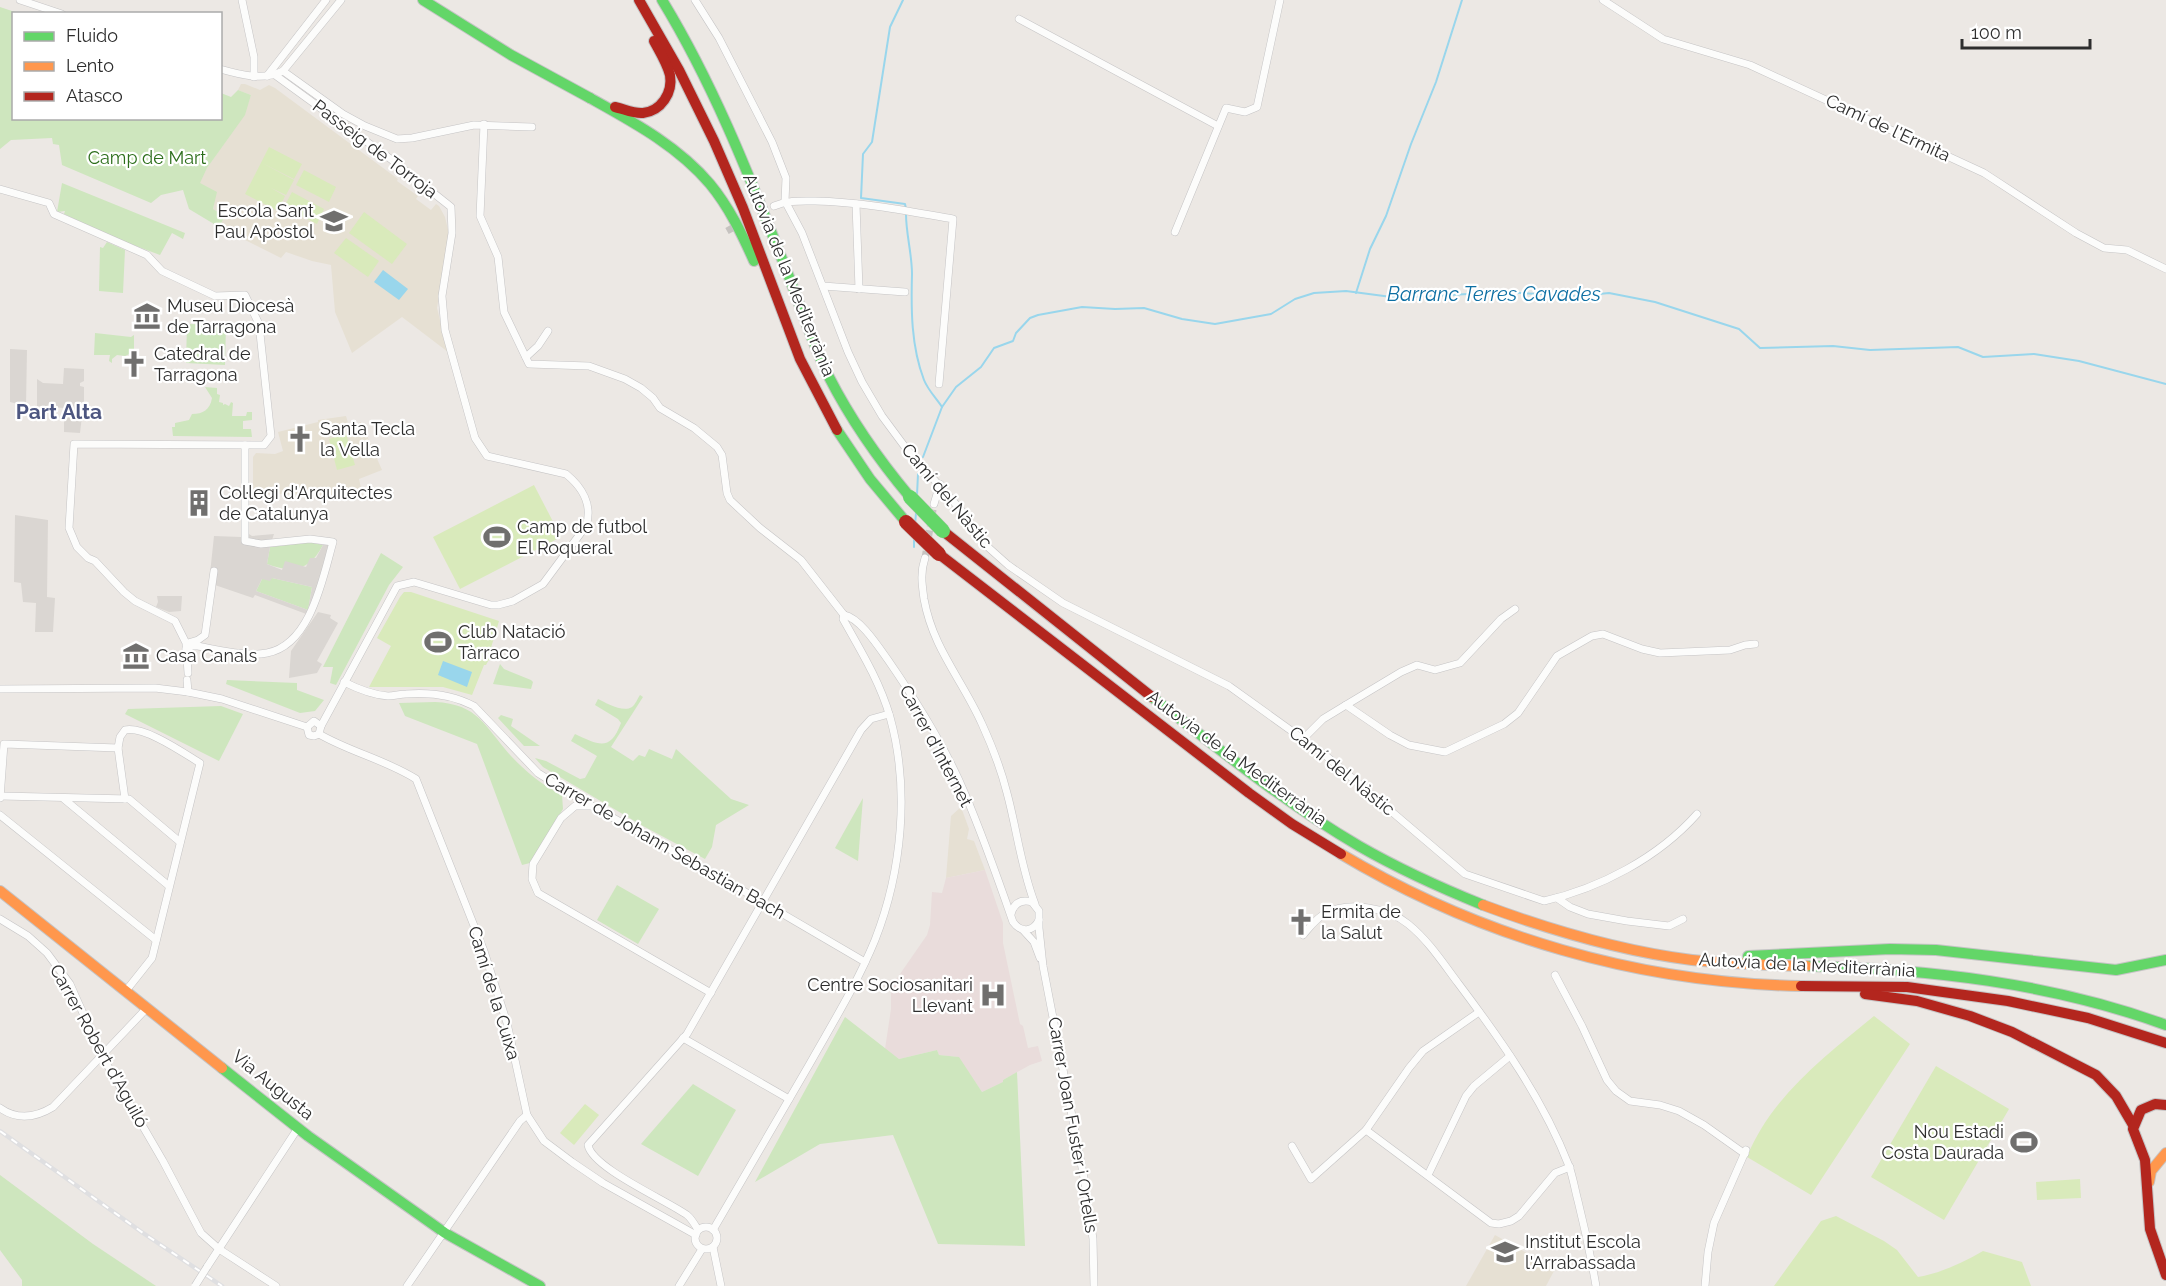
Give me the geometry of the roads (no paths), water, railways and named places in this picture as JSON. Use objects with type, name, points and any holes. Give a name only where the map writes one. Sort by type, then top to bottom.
[{"type":"main road","points":[[423,0],[510,56],[590,98],[664,141],[687,160],[708,181],[724,202],[790,336]]},
{"type":"main road","points":[[590,98],[642,113],[656,109],[663,104],[668,94],[671,84],[668,69],[630,0]]},
{"type":"main road","name":"Autovia de la Mediterrània","points":[[639,0],[665,43],[703,116],[736,191],[790,336],[813,385],[841,436],[871,480],[906,522],[939,554],[1259,800],[1311,837],[1397,886],[1465,917],[1523,938],[1590,957],[1675,974],[1758,984],[1902,987],[1998,999],[2070,1013],[2119,1026],[2166,1043]]},
{"type":"main road","name":"Autovia de la Mediterrània","points":[[665,3],[716,98],[754,186],[828,375],[857,427],[885,467],[943,531],[1012,589],[1261,781],[1320,822],[1361,848],[1474,903],[1594,940],[1664,955],[1736,963],[1901,970],[2004,984],[2069,995],[2127,1011],[2166,1025]]},
{"type":"main road","name":"Via Augusta","points":[[0,891],[298,1128],[445,1233],[540,1286]]},
{"type":"main road","points":[[1532,922],[1665,948],[1737,956],[1890,949],[1936,950],[2116,970],[2166,960]]},
{"type":"main road","points":[[1804,985],[1824,991],[1917,1001],[1970,1016],[2012,1032],[2096,1075],[2116,1096],[2133,1125],[2134,1134],[2142,1149],[2145,1160],[2150,1229],[2166,1275]]},
{"type":"main road","points":[[2133,1125],[2141,1110],[2161,1104],[2166,1093]]},
{"type":"main road","points":[[2142,1149],[2156,1154],[2166,1152]]},
{"type":"main road","points":[[2147,1191],[2151,1171],[2166,1152]]},
{"type":"street","points":[[242,0],[254,57],[255,77]]},
{"type":"street","points":[[267,76],[326,0]]},
{"type":"street","points":[[222,69],[255,77],[279,73],[341,0]]},
{"type":"street","name":"Camí del Nàstic","points":[[694,0],[719,38],[772,142],[786,178],[785,201],[802,233],[848,352],[872,399],[905,447],[961,510],[980,540],[1008,565],[1063,603],[1229,686],[1303,739],[1465,874],[1544,901],[1557,898]]},
{"type":"street","points":[[1175,232],[1226,108],[1245,112],[1257,107],[1280,0]]},
{"type":"street","name":"Camí de l'Ermita","points":[[1603,0],[1663,39],[1750,65],[1984,173],[2076,233],[2104,248],[2127,250],[2166,269]]},
{"type":"street","points":[[25,1],[56,12]]},
{"type":"street","points":[[1019,19],[1218,126]]},
{"type":"street","points":[[279,73],[364,126],[397,139],[484,124],[532,127]]},
{"type":"street","name":"Passeig de Torroja","points":[[279,73],[451,207],[453,233],[442,296],[442,311],[445,330],[475,438],[487,456],[566,474],[580,488],[588,508],[586,526],[543,584],[513,601],[491,605],[414,582],[397,586],[321,726]]},
{"type":"street","points":[[484,124],[480,216],[498,257],[504,312],[529,364],[589,366],[625,379],[641,388],[653,398],[660,408],[694,428],[717,447],[722,455],[730,500],[760,528],[801,560],[844,615],[843,619],[872,670],[889,714],[897,751],[901,790],[899,831],[892,882],[883,916],[865,962],[713,1230]]},
{"type":"street","points":[[0,189],[49,203],[54,214],[147,255],[162,271],[215,296],[245,295],[259,324],[271,436],[264,445],[74,444],[69,528],[77,547],[95,561],[135,601],[173,618],[185,644],[188,692]]},
{"type":"street","points":[[774,206],[785,201],[855,204],[954,219],[939,384]]},
{"type":"street","points":[[855,204],[859,289]]},
{"type":"street","points":[[823,286],[905,292]]},
{"type":"street","points":[[526,357],[548,331]]},
{"type":"street","points":[[185,644],[217,650],[270,653],[283,647],[294,637],[315,605],[333,542],[310,539],[261,544],[245,541],[244,445]]},
{"type":"street","points":[[934,504],[940,484]]},
{"type":"street","points":[[925,558],[921,569],[921,579],[934,638],[976,712],[992,747],[1007,792],[1027,883],[1040,911],[1040,920],[1035,927],[1023,930],[1012,922],[1011,914],[1027,883]]},
{"type":"street","points":[[185,644],[205,635],[214,571]]},
{"type":"street","points":[[1303,739],[1323,719],[1401,672],[1417,665],[1435,670],[1460,663],[1500,619],[1515,609]]},
{"type":"street","name":"Carrer d'Internet","points":[[844,615],[852,616],[875,642],[929,723],[964,792],[1011,914]]},
{"type":"street","points":[[1346,705],[1409,745],[1445,752],[1504,724],[1518,713],[1557,656],[1592,636],[1603,634],[1642,649],[1660,653],[1730,650],[1755,644]]},
{"type":"street","name":"Carrer de Johann Sebastian Bach","points":[[344,682],[372,694],[441,695],[462,699],[487,718],[538,772],[591,806],[865,962]]},
{"type":"street","points":[[0,689],[155,688],[222,699],[307,726]]},
{"type":"street","points":[[702,1249],[697,1245],[697,1232],[690,1216],[619,1175],[593,1157],[588,1145],[683,1038],[861,730],[871,719],[889,714]]},
{"type":"street","points":[[314,721],[321,726],[319,734],[309,735],[307,726],[314,721]]},
{"type":"street","points":[[125,799],[118,748],[120,737],[125,730],[145,732],[200,763],[152,958],[125,992]]},
{"type":"street","name":"Camí de la Cuixa","points":[[319,734],[397,767],[416,779],[473,920],[507,1023],[527,1115],[544,1141],[603,1183],[697,1232]]},
{"type":"street","points":[[118,748],[4,744],[1,797],[129,799],[180,842]]},
{"type":"street","points":[[64,799],[169,886]]},
{"type":"street","points":[[591,806],[574,806],[561,818],[533,864],[531,879],[537,893],[711,993]]},
{"type":"street","points":[[0,814],[156,940]]},
{"type":"street","points":[[1557,898],[1599,883],[1646,857],[1677,836],[1697,814]]},
{"type":"street","name":"Carrer d'Internet","points":[[1004,894],[1017,904]]},
{"type":"street","points":[[1557,898],[1570,907],[1588,914],[1627,921],[1669,926],[1683,919]]},
{"type":"street","points":[[1017,904],[1028,901],[1035,904]]},
{"type":"street","points":[[1303,935],[1316,920],[1328,912],[1348,908],[1367,908],[1388,913],[1408,923],[1429,946],[1479,1012],[1545,1114],[1570,1167],[1589,1245],[1596,1286]]},
{"type":"street","name":"Carrer Robert d'Aguiló","points":[[0,919],[28,936],[47,953],[60,969],[86,1017],[102,1056],[163,1161],[201,1233],[228,1256],[276,1286]]},
{"type":"street","name":"Carrer Joan Fuster i Ortells","points":[[1040,920],[1043,966],[1084,1178],[1093,1239],[1094,1286]]},
{"type":"street","name":"Carrer Joan Fuster i Ortells","points":[[1023,930],[1034,942],[1043,966]]},
{"type":"street","points":[[1555,975],[1607,1080],[1616,1091],[1630,1101],[1660,1105],[1678,1111],[1745,1152],[1714,1223],[1708,1252],[1705,1286]]},
{"type":"street","points":[[0,1108],[23,1117],[45,1112],[61,1100],[146,1009]]},
{"type":"street","points":[[1292,1146],[1311,1179],[1366,1130],[1408,1068],[1423,1051],[1479,1012]]},
{"type":"street","points":[[683,1038],[789,1099]]},
{"type":"street","points":[[1428,1175],[1467,1096],[1474,1086],[1509,1056]]},
{"type":"street","points":[[407,1286],[520,1121],[527,1115]]},
{"type":"street","points":[[195,1286],[298,1128]]},
{"type":"street","points":[[1366,1130],[1491,1223],[1499,1224],[1519,1216],[1555,1173],[1570,1167]]},
{"type":"street","points":[[697,1232],[705,1227],[713,1230],[717,1238],[713,1246],[722,1286]]},
{"type":"street","points":[[679,1286],[702,1249],[713,1246]]},
{"type":"water","points":[[383,270],[408,289],[399,300],[374,282]]},
{"type":"water","points":[[443,661],[472,672],[467,687],[438,675]]},
{"type":"waterway","points":[[903,0],[890,27],[872,142],[863,154],[861,198],[905,204],[906,209]]},
{"type":"waterway","points":[[1356,293],[1370,249],[1386,216],[1436,82],[1462,0]]},
{"type":"waterway","points":[[906,214],[912,266],[912,314],[916,354],[926,384],[942,407]]},
{"type":"waterway","name":"Barranc Terres Cavades","points":[[923,457],[942,407],[956,387],[981,367],[994,348],[1013,341],[1016,333],[1030,318],[1082,307],[1144,308],[1182,319],[1215,324],[1271,314],[1295,299],[1314,293],[1346,291],[1399,298],[1502,292],[1579,296],[1609,293],[1655,302],[1739,329],[1760,348],[1833,346],[1870,350],[1958,347],[1983,357],[2034,354],[2079,361],[2166,384]]},
{"type":"waterway","name":"Barranc Terres Cavades","points":[[917,495],[918,474]]},
{"type":"waterway","name":"Barranc Terres Cavades","points":[[915,525],[916,513]]},
{"type":"waterway","name":"Barranc Terres Cavades","points":[[914,536],[914,547]]},
{"type":"tunnel","points":[[727,231],[738,225]]},
{"type":"tunnel","points":[[925,558],[934,504]]},
{"type":"railway","points":[[0,1131],[222,1286]]},
{"type":"place","name":"Escola Sant Pau Apòstol","points":[[334,221]]},
{"type":"place","name":"Museu Diocesà de Tarragona","points":[[147,316]]},
{"type":"place","name":"Catedral de Tarragona","points":[[134,364]]},
{"type":"place","name":"Santa Tecla la Vella","points":[[300,439]]},
{"type":"place","name":"Col·legi d'Arquitectes de Catalunya","points":[[199,503]]},
{"type":"place","name":"Camp de futbol El Roqueral","points":[[497,537]]},
{"type":"place","name":"Club Natació Tàrraco","points":[[438,642]]},
{"type":"place","name":"Casa Canals","points":[[136,656]]},
{"type":"place","name":"Ermita de la Salut","points":[[1301,922]]},
{"type":"place","name":"Centre Sociosanitari Llevant","points":[[993,995]]},
{"type":"place","name":"Nou Estadi Costa Daurada","points":[[2024,1142]]},
{"type":"place","name":"Institut Escola l'Arrabassada","points":[[1505,1252]]},
{"type":"district","name":"Part Alta","points":[[59,412]]},
{"type":"park label","name":"Camp de Mart","points":[[147,158]]}]
